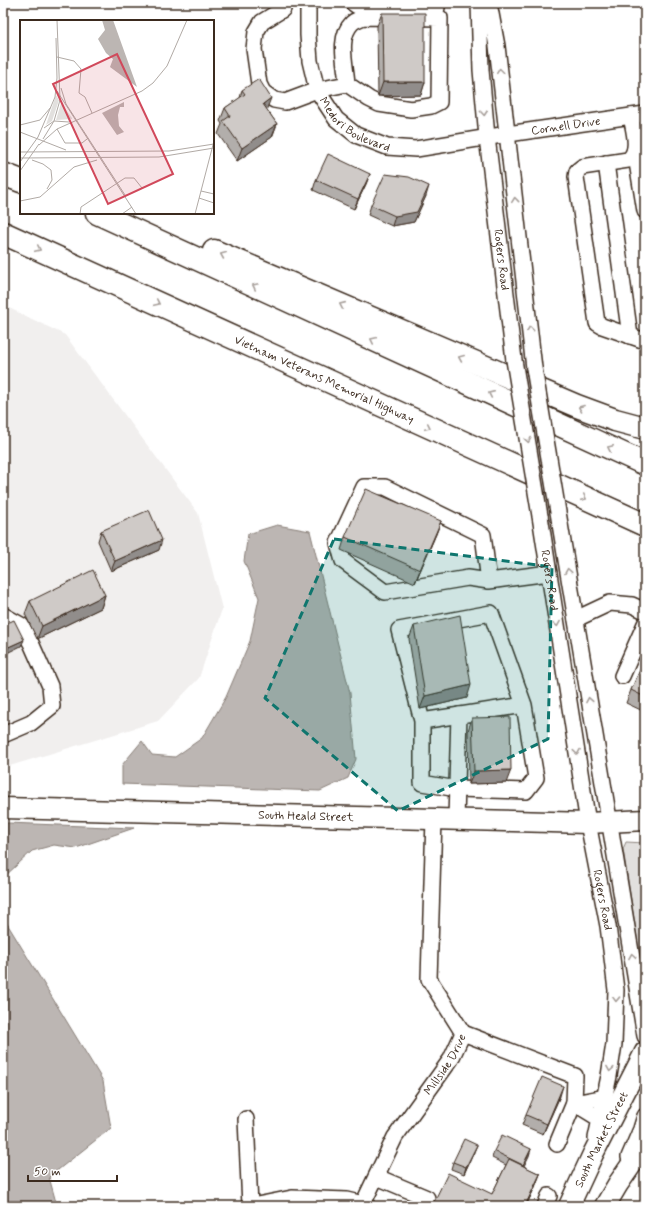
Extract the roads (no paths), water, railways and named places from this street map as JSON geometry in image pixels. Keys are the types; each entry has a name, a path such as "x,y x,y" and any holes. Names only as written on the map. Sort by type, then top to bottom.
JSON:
{"highway":[{"path":"3,174 20,181"},
{"path":"99,214 645,464"},
{"path":"128,214 565,402 597,414 645,428"},
{"name":"Vietnam Veterans Memorial Highway","path":"3,233 645,525"},
{"path":"621,515 645,528"}],"main road":[{"name":"South Heald Street","path":"3,808 588,823 645,820"},
{"name":"South Heald Street","path":"610,821 645,829"},
{"name":"South Market Street","path":"569,1206 593,1154 645,1052"},
{"path":"605,1206 645,1145"}],"street":[{"name":"Medori Boulevard","path":"308,3 310,61 317,90 336,119 356,135 387,147 416,149 487,137"},
{"name":"Rogers Road","path":"479,3 480,70 514,360 588,823 608,926 616,990 614,1044 593,1154"},
{"name":"Rogers Road","path":"489,3 497,46 508,134 534,368 645,1036"},
{"path":"283,9 262,22 256,32 254,49 259,84 263,92 274,100 285,102 317,90 347,84 379,104 411,109 431,106 439,102 437,8 358,9 353,22 346,32 343,49 347,84"},
{"path":"638,115 635,150 645,211"},
{"name":"Cornell Drive","path":"487,137 638,115"},
{"path":"635,150 631,158 628,160 582,167 577,171 576,177 597,323 645,341"},
{"path":"606,163 630,336"},
{"path":"489,582 483,535 385,487 364,487 338,543 343,561 385,592 468,578 489,582 549,574"},
{"path":"576,619 610,603 632,605 645,611"},
{"path":"491,613 524,705 536,778 526,791 457,789 422,783 422,721 399,630 491,613"},
{"path":"3,615 21,625 50,686 52,706 31,722 3,735"},
{"path":"622,676 645,624"},
{"path":"422,721 524,705"},
{"path":"456,819 459,716"},
{"name":"Millside Drive","path":"363,1205 395,1137 451,1059 463,1033 429,979 434,819"},
{"path":"463,1033 575,1076 574,1103 557,1144"},
{"path":"574,1103 605,1097"},
{"path":"574,1103 600,1119"},
{"path":"618,1184 645,1116"},
{"path":"246,1119 251,1206 292,1198 347,1200 363,1205"},
{"path":"377,1177 427,1198"}]}
